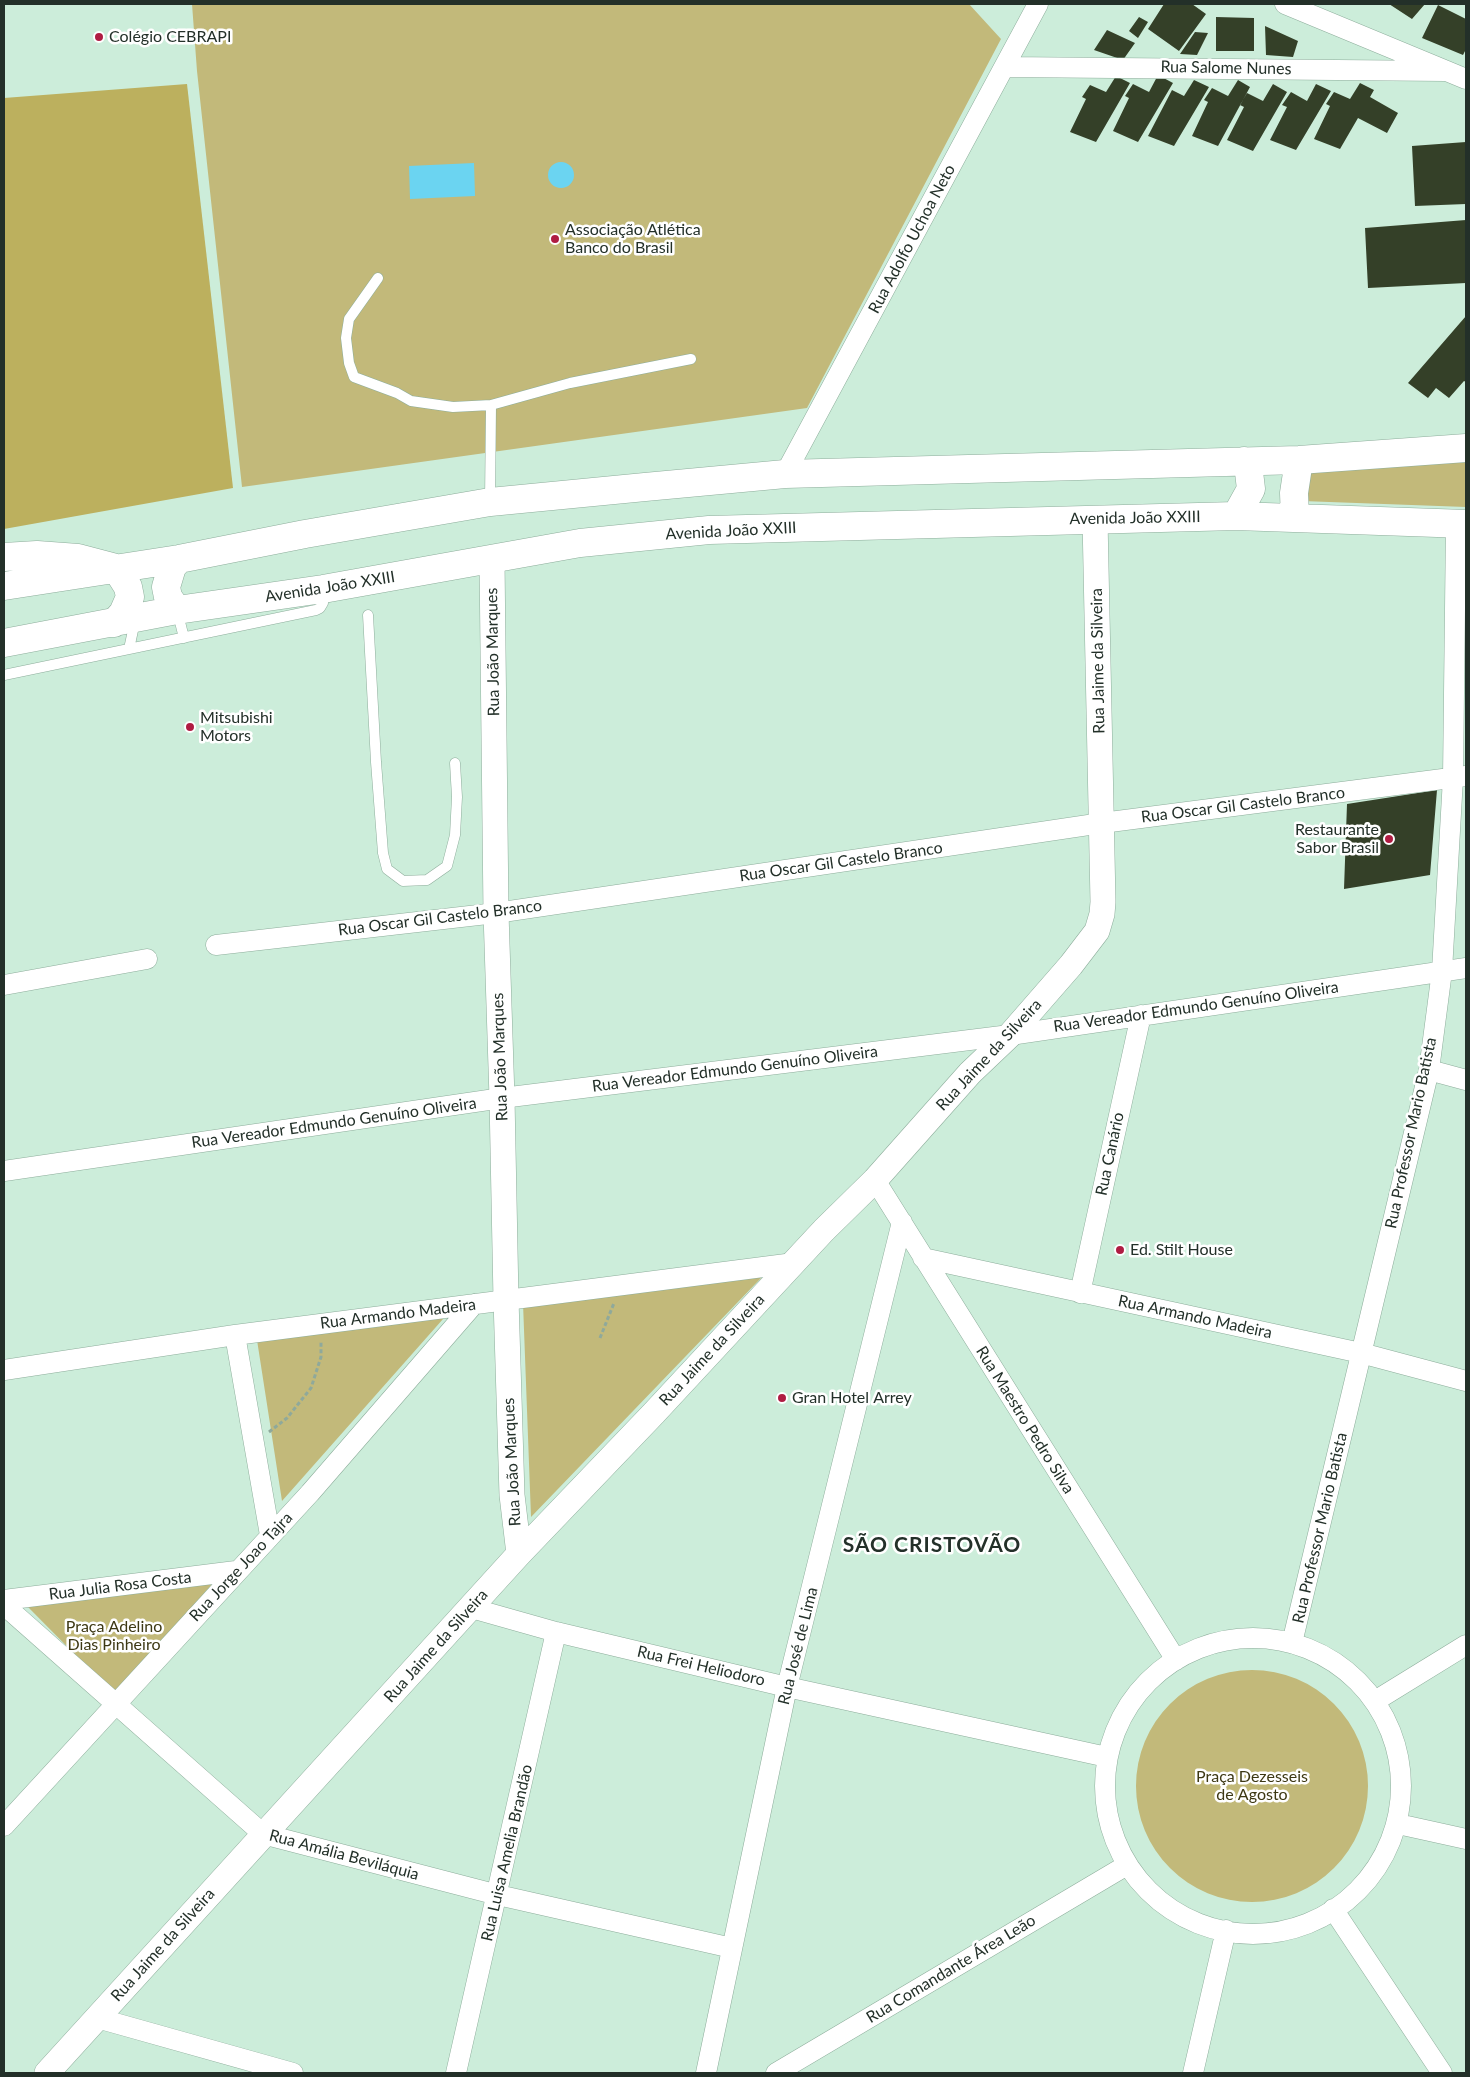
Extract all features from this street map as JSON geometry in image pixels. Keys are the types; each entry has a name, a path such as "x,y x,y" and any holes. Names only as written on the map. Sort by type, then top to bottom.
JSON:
{"main road":[{"path":"4,586 178,559 305,534 490,502 785,474 1299,460 1466,448"},
{"path":"1295,518 1294,493 1299,460"},
{"path":"1236,516 1251,489 1244,461"},
{"name":"Avenida João XXIII","path":"4,643 177,610 323,589 580,543 709,530 1236,516 1461,524"},
{"path":"4,557 37,555 78,558 116,568 128,587 130,597 123,613 124,621"},
{"path":"177,610 168,597 166,587 172,567 178,559"}],"street":[{"name":"Rua Adolfo Uchoa Neto","path":"785,474 1038,4"},
{"path":"1285,4 1466,79"},
{"name":"Rua Salome Nunes","path":"1005,68 1446,71"},
{"name":"Rua Jaime da Silveira","path":"48,2073 519,1554 875,1180 970,1073 1010,1035 1071,965 1097,931 1101,923 1103,902 1095,519"},
{"name":"Rua Professor Mario Batista","path":"1292,1642 1428,1070 1442,972 1460,777 1461,524"},
{"name":"Rua João Marques","path":"492,560 496,913 506,1299 512,1495 519,1554"},
{"name":"Rua Oscar Gil Castelo Branco","path":"216,945 496,913 1102,823 1460,777"},
{"path":"4,985 147,959"},
{"name":"Rua Vereador Edmundo Genuíno Oliveira","path":"4,1171 502,1098 1010,1035 1466,968"},
{"name":"Rua Canário","path":"1080,1293 1141,1015"},
{"path":"1428,1070 1466,1080"},
{"name":"Rua Maestro Pedro Silva","path":"875,1180 1176,1660"},
{"name":"Rua José de Lima","path":"706,2073 787,1687 902,1222"},
{"name":"Rua Armando Madeira","path":"923,1258 1361,1353 1466,1381"},
{"name":"Rua Armando Madeira","path":"4,1370 235,1335 794,1263"},
{"name":"Rua Jorge Joao Tajra","path":"4,1826 377,1418 474,1304"},
{"path":"235,1335 263,1440 270,1534"},
{"name":"Rua Julia Rosa Costa","path":"4,1600 236,1571"},
{"name":"Rua Amália Beviláquia","path":"4,1605 264,1834 498,1895 732,1948"},
{"name":"Rua Frei Heliodoro","path":"471,1608 556,1632 787,1687 1107,1757"},
{"name":"Rua Luisa Amelia Brandão","path":"456,2073 498,1895 556,1632"},
{"path":"1246,1637 1292,1642 1339,1664 1375,1701 1396,1744 1402,1791 1398,1824 1376,1869 1352,1896 1322,1916 1286,1930 1248,1933 1210,1927 1177,1913 1150,1892 1127,1865 1112,1834 1104,1800 1105,1765 1115,1729 1134,1696 1160,1669 1201,1646 1246,1637"},
{"path":"1375,1701 1466,1645"},
{"path":"1398,1824 1466,1839"},
{"name":"Rua Comandante Área Leão","path":"776,2073 1127,1865"},
{"path":"1333,1909 1442,2073"},
{"path":"1194,2073 1226,1930"},
{"path":"97,2018 293,2073"}],"lane":[{"path":"378,278 349,319 346,338 349,363 354,377 397,393 411,401 453,407 491,405 570,382 691,359"},
{"path":"490,502 491,405"},
{"path":"4,675 316,610 323,603 323,589"},
{"path":"177,610 184,638"},
{"path":"368,615 383,853 387,869 403,880 427,880 447,866 455,835 457,797 455,763"},
{"path":"124,621 129,649"}],"path":[{"path":"600,1338 623,1285"},
{"path":"263,1440 287,1418 311,1388 321,1356 320,1324"},
{"path":"263,1440 271,1431"}],"green space":[{"name":"Associação Atlética Banco do Brasil","path":"192,4 969,4 1001,39 807,408 242,487 197,71"},
{"path":"1466,461 1466,507 1302,501 1305,474 1330,467"},
{"path":"762,1277 531,1517 523,1303"},
{"path":"451,1310 282,1501 257,1340"},
{"name":"Praça Adelino Dias Pinheiro","path":"213,1583 116,1696 28,1607"},
{"name":"Praça Dezesseis de Agosto","path":"1252,1670 1286,1675 1296,1679 1316,1690 1334,1704 1348,1722 1359,1742 1363,1752 1368,1786 1363,1820 1359,1830 1348,1850 1334,1868 1316,1882 1296,1893 1286,1897 1252,1902 1218,1897 1208,1893 1188,1882 1170,1868 1156,1850 1145,1830 1141,1820 1136,1786 1141,1752 1145,1742 1156,1722 1170,1704 1188,1690 1208,1679 1218,1675"}],"shaded area":[{"path":"187,84 233,488 4,529 4,98"}],"water":[{"path":"561,162 570,166 574,175 570,184 561,188 552,184 548,175 552,166"},
{"path":"474,163 475,196 410,199 409,166"}],"building":[{"path":"1164,4 1192,4 1206,14 1179,51 1148,29"},
{"path":"1389,4 1425,4 1412,19"},
{"path":"1438,5 1466,19 1466,49 1463,55 1422,38"},
{"path":"1139,17 1148,22 1138,38 1129,31"},
{"path":"1216,17 1254,18 1254,51 1216,51"},
{"path":"1265,26 1298,41 1293,57 1266,55"},
{"path":"1107,30 1135,43 1123,60 1094,50"},
{"path":"1195,32 1208,33 1197,55 1180,54"},
{"path":"1158,75 1173,83 1138,142 1113,131 1129,98 1125,96 1133,84 1149,92"},
{"path":"1116,76 1130,83 1096,142 1070,132 1086,99 1082,97 1090,85 1106,92"},
{"path":"1194,80 1209,87 1174,146 1148,136 1172,90 1184,96"},
{"path":"1238,80 1250,87 1218,146 1192,136 1208,102 1204,100 1212,88 1228,96"},
{"path":"1360,83 1374,90 1370,97 1398,113 1387,133 1358,118 1340,149 1314,139 1330,106 1326,104 1334,92 1350,99"},
{"path":"1273,84 1287,92 1253,151 1227,140 1244,107 1240,105 1247,93 1263,101"},
{"path":"1316,84 1331,91 1296,150 1270,140 1287,107 1282,105 1291,92 1307,101"},
{"path":"1466,142 1466,204 1415,206 1412,146"},
{"path":"1466,220 1466,283 1368,288 1365,228"},
{"path":"1466,316 1466,382 1464,381 1449,398 1436,388 1428,398 1408,383"},
{"name":"Restaurante Sabor Brasil","path":"1437,790 1430,875 1344,889 1347,804"}],"place":[{"name":"Colégio CEBRAPI","path":"99,37"},
{"name":"Associação Atlética Banco do Brasil","path":"555,239"},
{"name":"Mitsubishi Motors","path":"190,727"},
{"name":"Restaurante Sabor Brasil","path":"1389,839"},
{"name":"Ed. Stilt House","path":"1120,1250"},
{"name":"Gran Hotel Arrey","path":"782,1398"}],"district":[{"name":"SÃO CRISTOVÃO","path":"932,1545"}]}
